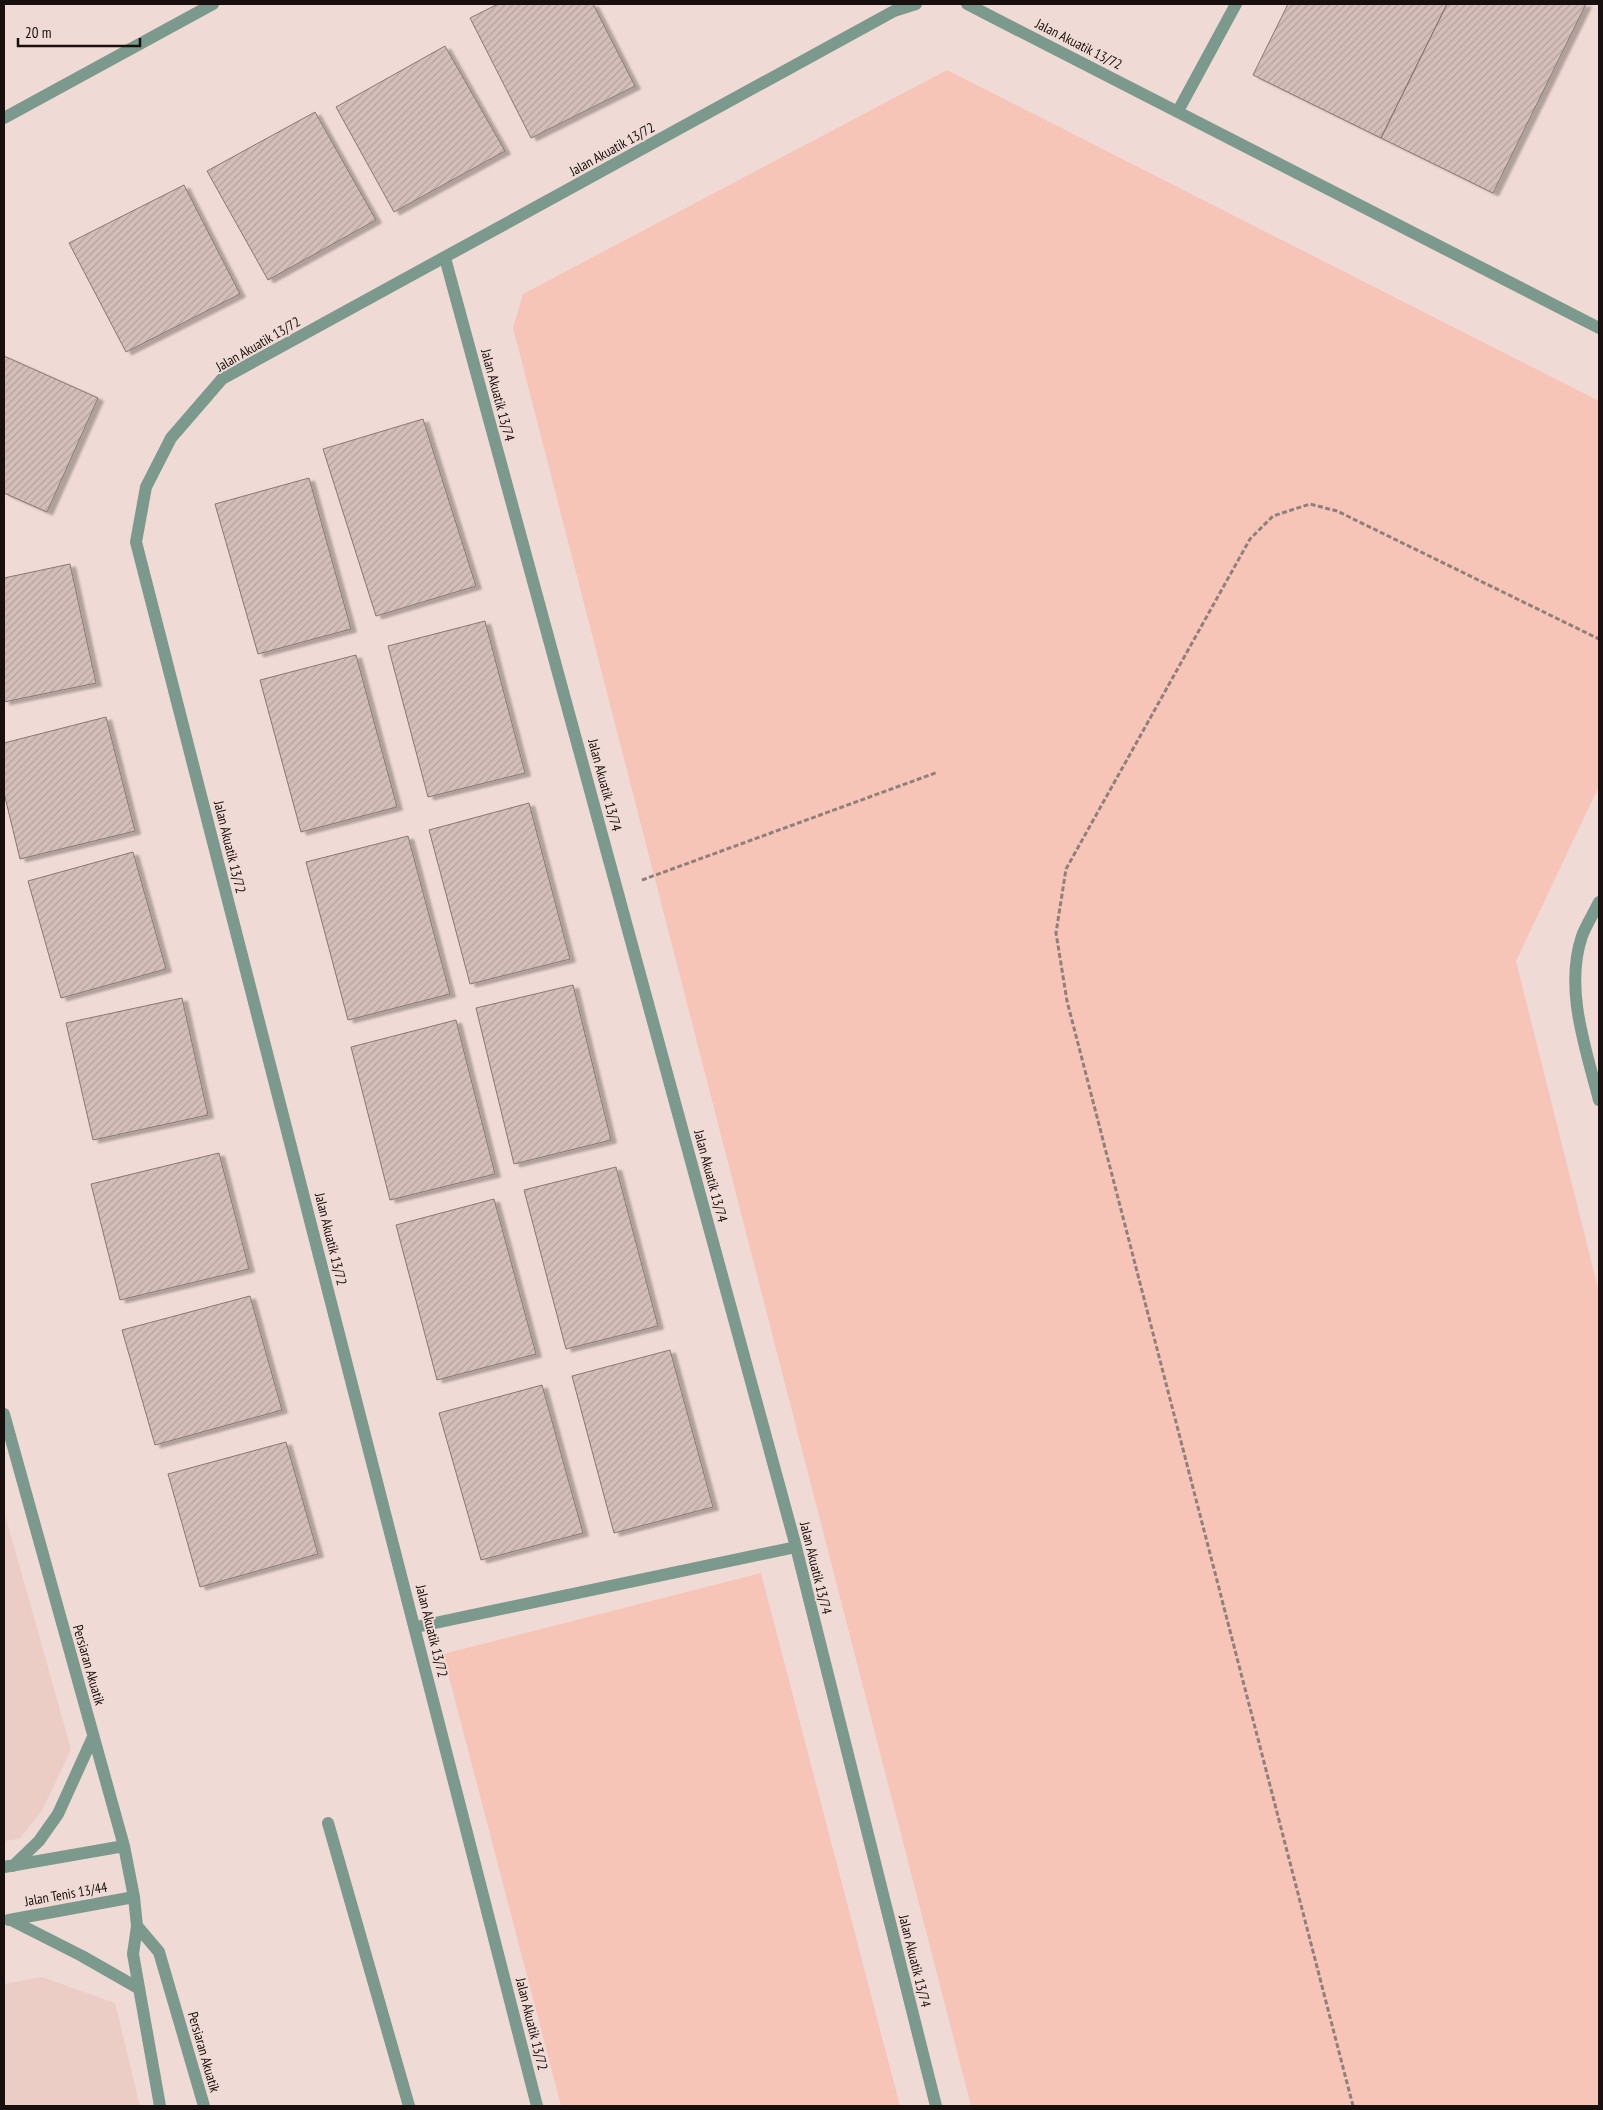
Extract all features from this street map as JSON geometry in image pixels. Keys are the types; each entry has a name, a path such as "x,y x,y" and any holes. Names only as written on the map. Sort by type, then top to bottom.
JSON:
{"street":[{"path":"4,118 213,4"},
{"name":"Jalan Akuatik 13/72","path":"538,2106 136,542 146,487 171,438 222,380 894,11 916,4"},
{"name":"Jalan Akuatik 13/72","path":"967,4 1599,328"},
{"path":"1178,112 1236,4"},
{"name":"Jalan Akuatik 13/74","path":"445,258 796,1547 936,2106"},
{"path":"1599,902 1582,937 1575,975 1577,1014 1599,1100"},
{"name":"Persiaran Akuatik","path":"4,1414 124,1846 134,1897 137,1926 132,1954 160,2106"},
{"path":"416,1627 796,1547"},
{"path":"8,1867 39,1841 58,1814 93,1737"},
{"path":"328,1824 408,2106"},
{"path":"8,1867 124,1846"},
{"name":"Jalan Tenis 13/44","path":"7,1920 134,1897"},
{"path":"7,1920 82,1956 138,1988"},
{"name":"Persiaran Akuatik","path":"137,1926 159,1952 204,2106"}],"path":[{"path":"1353,2106 1067,1001 1056,933 1066,869 1250,539 1273,516 1310,504 1337,511 1599,639"},
{"path":"618,888 938,772"}],"shaded area":[{"path":"947,70 1599,401 1599,786 1516,961 1599,1292 1599,2106 971,2106 513,328 523,294"},
{"path":"4,1511 71,1749 42,1811 19,1839 4,1841"},
{"path":"761,1573 900,2106 561,2106 443,1654"},
{"path":"42,1977 115,2003 140,2106 4,2106 4,1984"}],"building":[{"path":"498,4 593,4 635,86 531,138 470,18"},
{"path":"1288,4 1447,4 1381,138 1253,75"},
{"path":"1447,4 1586,4 1493,193 1381,138"},
{"path":"445,46 505,151 394,212 336,107"},
{"path":"315,112 376,220 268,280 207,171"},
{"path":"184,185 240,294 126,352 69,243"},
{"path":"4,356 98,398 47,512 4,493"},
{"path":"423,419 476,586 376,616 323,449"},
{"path":"309,478 351,629 258,654 215,504"},
{"path":"70,564 96,683 4,702 4,578"},
{"path":"485,621 525,773 428,797 388,646"},
{"path":"356,655 397,807 301,832 260,680"},
{"path":"106,717 135,831 20,859 4,793 4,743"},
{"path":"529,803 570,959 470,984 429,830"},
{"path":"408,836 450,994 348,1020 306,862"},
{"path":"133,852 166,969 61,998 28,881"},
{"path":"573,985 611,1140 514,1164 476,1008"},
{"path":"182,998 208,1115 93,1140 66,1023"},
{"path":"456,1020 495,1174 390,1200 351,1047"},
{"path":"219,1153 249,1269 120,1300 91,1184"},
{"path":"616,1167 658,1326 566,1349 524,1190"},
{"path":"494,1199 536,1354 437,1380 396,1225"},
{"path":"250,1296 282,1410 155,1445 122,1330"},
{"path":"670,1350 713,1507 614,1533 572,1376"},
{"path":"542,1385 583,1533 481,1560 439,1413"},
{"path":"286,1442 318,1554 200,1587 168,1474"}]}
